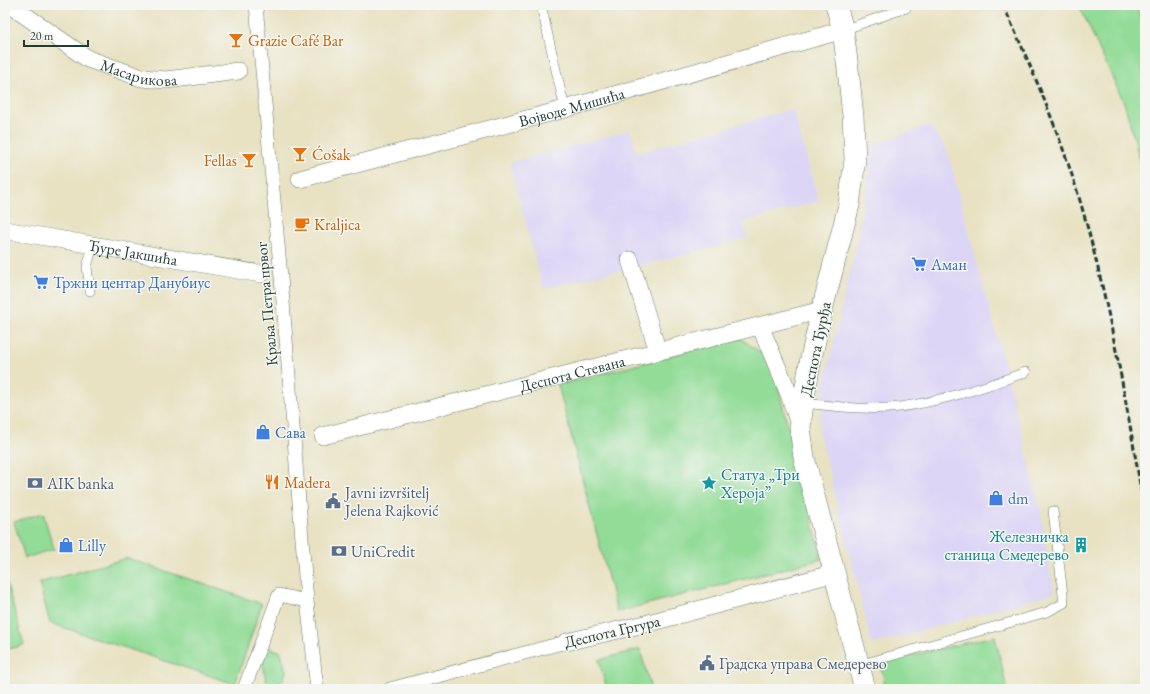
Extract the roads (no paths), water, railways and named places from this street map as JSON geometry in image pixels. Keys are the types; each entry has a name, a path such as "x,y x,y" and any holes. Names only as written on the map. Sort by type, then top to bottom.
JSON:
{"street":[{"name":"Масарикова","path":"10,5 88,59 142,78 166,80 238,71"},
{"name":"Краља Петра првог","path":"256,5 317,689"},
{"name":"Деспота Ђурђа","path":"836,5 842,30 848,69 853,116 855,160 849,205 810,363 800,427 804,458 865,689"},
{"name":"Војводе Мишића","path":"300,179 565,109 842,30"},
{"name":"Ђуре Јакшића","path":"5,230 261,274"},
{"path":"630,260 658,352"},
{"name":"Деспота Стевана","path":"323,436 822,310"},
{"path":"760,326 789,394 800,427"},
{"name":"Деспота Гргура","path":"390,689 566,642 645,624 834,574"},
{"path":"244,689 279,595 308,601"}],"lane":[{"path":"541,5 565,109"},
{"path":"842,30 906,8"},
{"path":"90,291 87,267 93,245"},
{"path":"803,403 845,407 900,407 944,399 1026,372"},
{"path":"859,665 1047,612 1064,603 1053,511"}],"railway":[{"path":"1003,5 1034,74 1053,122 1078,194 1089,233 1116,352 1145,514"}],"place":[{"name":"Grazie Café Bar","path":"236,40"},
{"name":"Ćošak","path":"300,154"},
{"name":"Fellas","path":"249,160"},
{"name":"Kraljica","path":"302,224"},
{"name":"Аман","path":"919,264"},
{"name":"Тржни центар Данубиус","path":"41,282"},
{"name":"Сава","path":"263,432"},
{"name":"Madera","path":"272,482"},
{"name":"AIK banka","path":"35,483"},
{"name":"Статуа „Три Хероја”","path":"709,483"},
{"name":"dm","path":"996,498"},
{"name":"Javni izvršitelj Jelena Rajković","path":"333,501"},
{"name":"Lilly","path":"66,545"},
{"name":"Железничка станица Смедерево","path":"1081,545"},
{"name":"UniCredit","path":"339,551"},
{"name":"Градска управа Смедерево","path":"707,663"}]}
